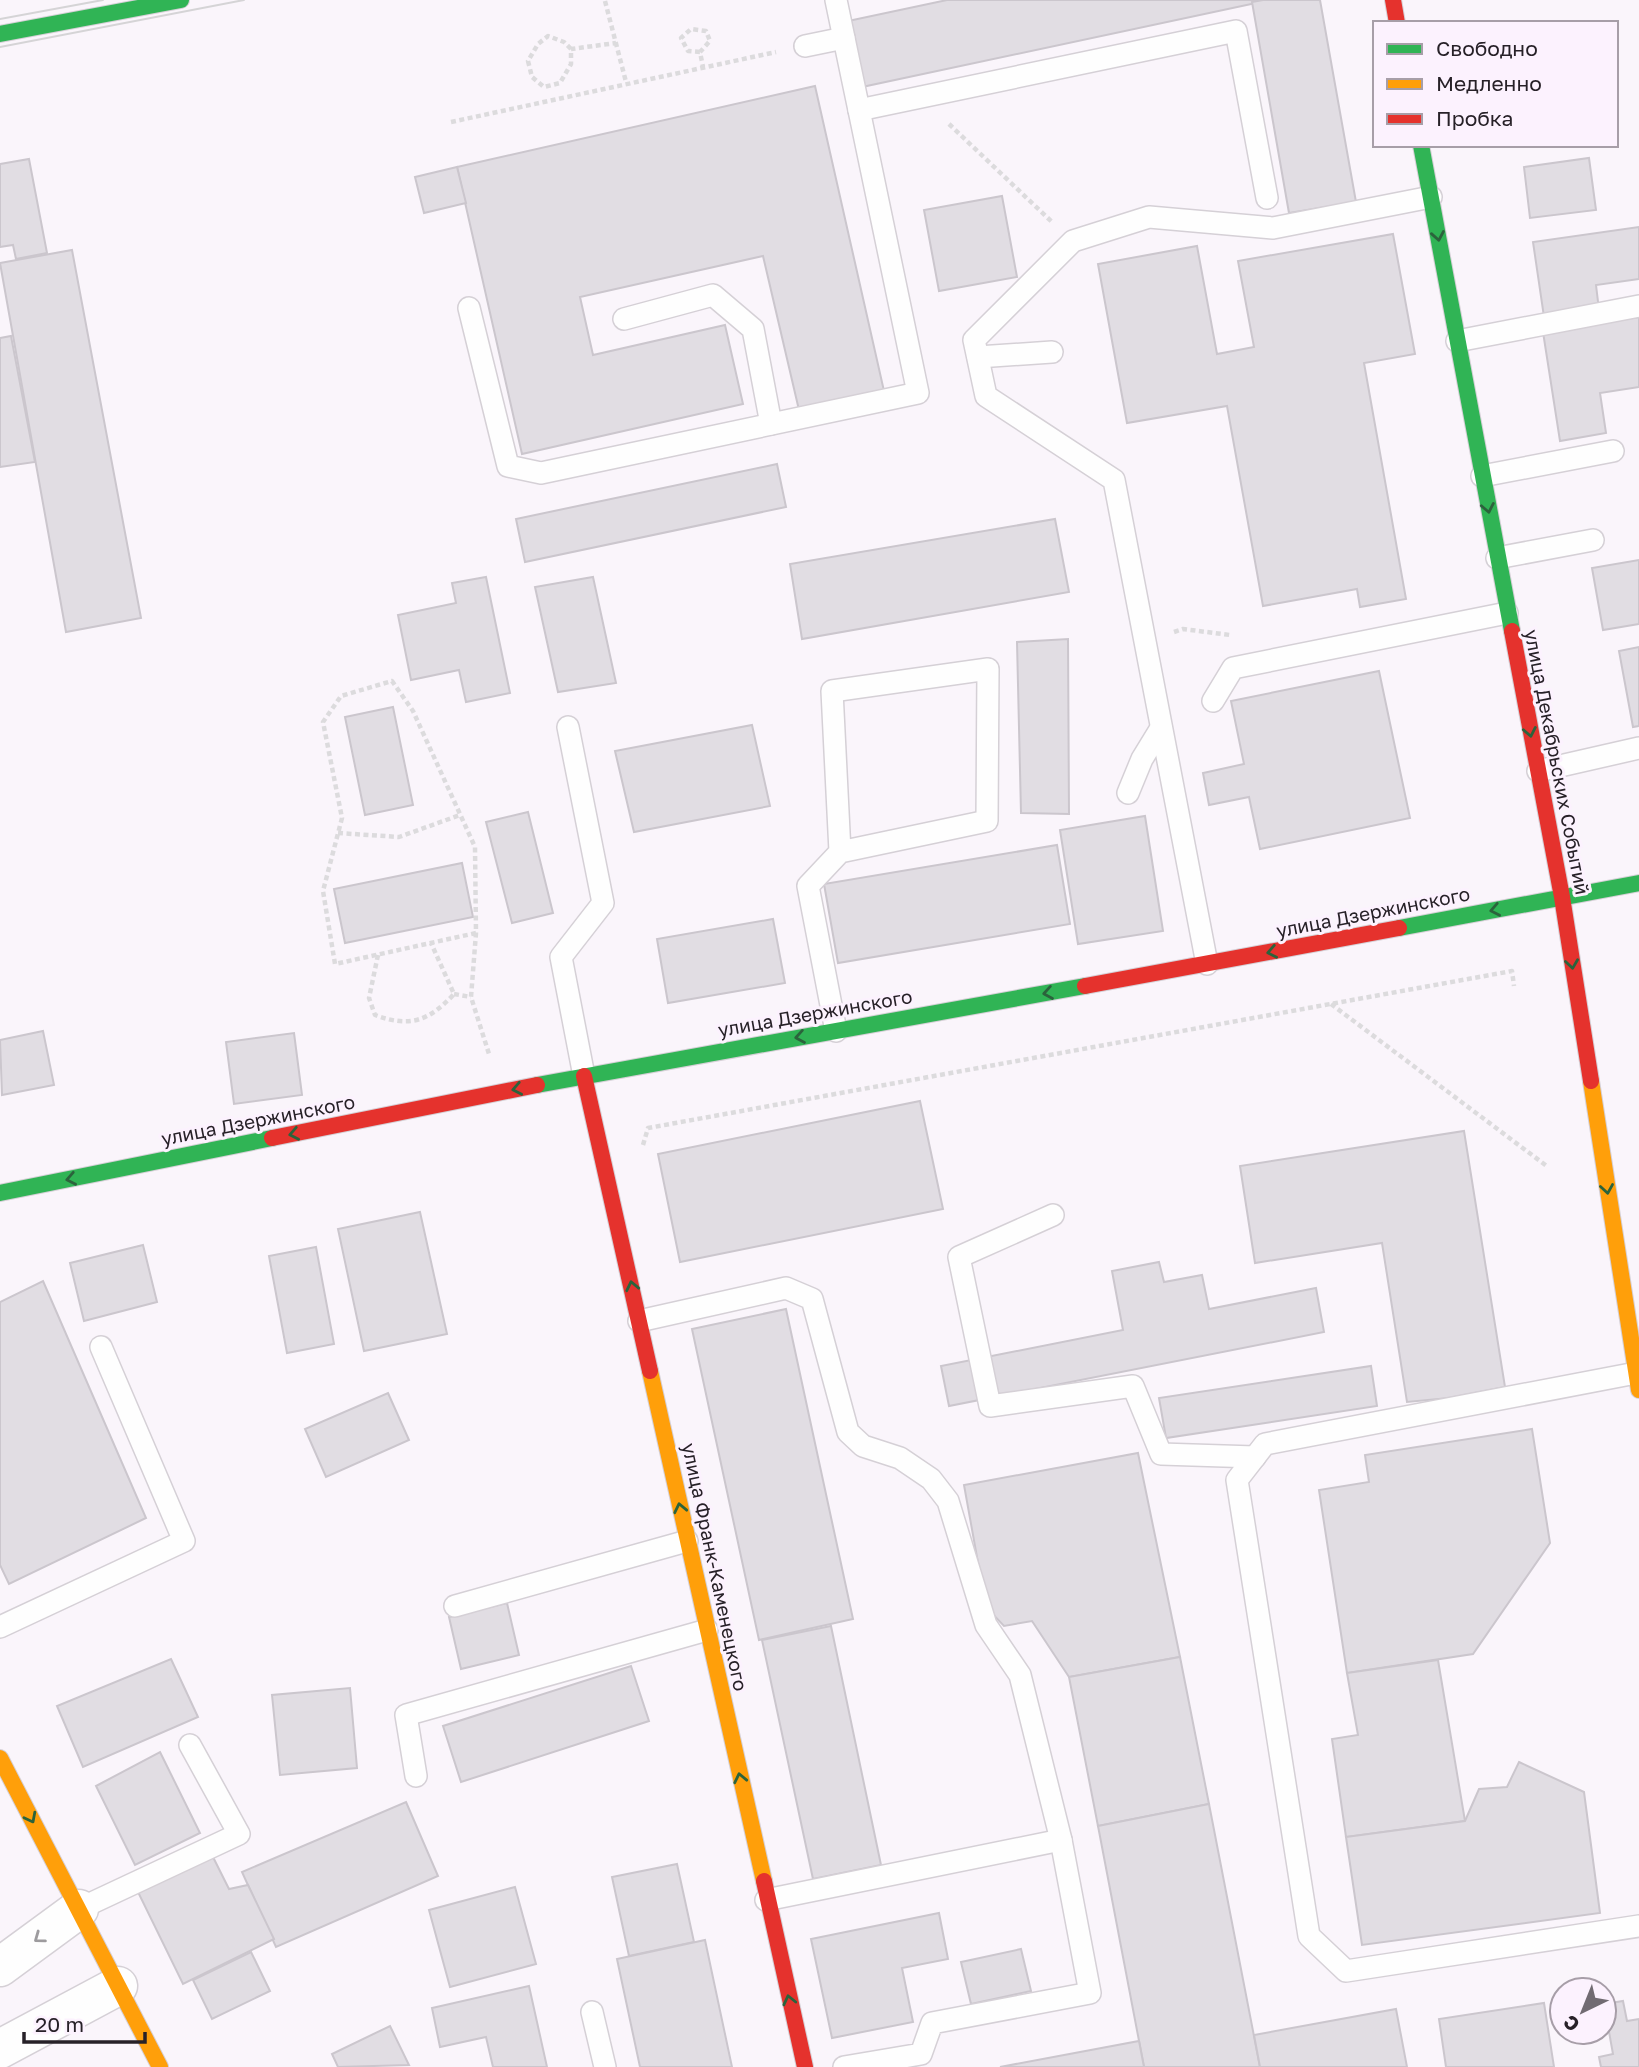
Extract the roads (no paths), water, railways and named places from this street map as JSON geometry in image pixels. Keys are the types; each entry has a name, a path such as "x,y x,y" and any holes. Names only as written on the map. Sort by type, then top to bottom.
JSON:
{"main road":[{"path":"0,34 181,0"},
{"path":"1392,0 1397,21"},
{"name":"улица Декабрьских Событий","path":"1420,147 1562,897 1638,1381"},
{"name":"улица Дзержинского","path":"0,1193 584,1076 1639,883"},
{"name":"улица Франк-Каменецкого","path":"584,1076 804,2067"},
{"path":"0,1758 160,2067"}],"street":[{"path":"0,1967 79,1909"},
{"path":"0,2049 118,1986"}],"lane":[{"path":"469,308 508,466 541,473 918,393 836,0"},
{"path":"859,110 1236,31 1267,198"},
{"path":"805,46 844,37"},
{"path":"1207,964 1114,480 986,396 974,340 1073,241 1149,217 1273,228 1431,197"},
{"path":"624,319 713,295 753,329 771,424"},
{"path":"1457,341 1639,306"},
{"path":"978,357 1052,352"},
{"path":"1482,477 1613,451"},
{"path":"1497,558 1593,540"},
{"path":"1213,701 1233,668 1507,613"},
{"path":"836,1031 808,887 839,852 987,821 988,669 832,691 839,852"},
{"path":"568,727 603,903 561,957 584,1076"},
{"path":"1128,793 1142,759 1161,729"},
{"path":"1538,771 1639,748"},
{"path":"1053,1215 959,1257 990,1406 1133,1386 1161,1454 1255,1457"},
{"path":"639,1321 786,1287 812,1299 848,1432 863,1446 900,1458 930,1479 948,1502 986,1625 1020,1675 1060,1840 1090,1993 932,2023 922,2060 844,2067"},
{"path":"0,1627 184,1541 101,1347"},
{"path":"1638,1381 1265,1444 1237,1480 1309,1936 1346,1970 1639,1926"},
{"path":"455,1606 687,1541"},
{"path":"416,1776 405,1715 707,1630"},
{"path":"79,1909 239,1834 190,1745"},
{"path":"766,1900 1060,1840"},
{"path":"592,2012 605,2067"}],"tram line":[{"path":"0,19 103,0"},
{"path":"0,47 244,0"}]}
